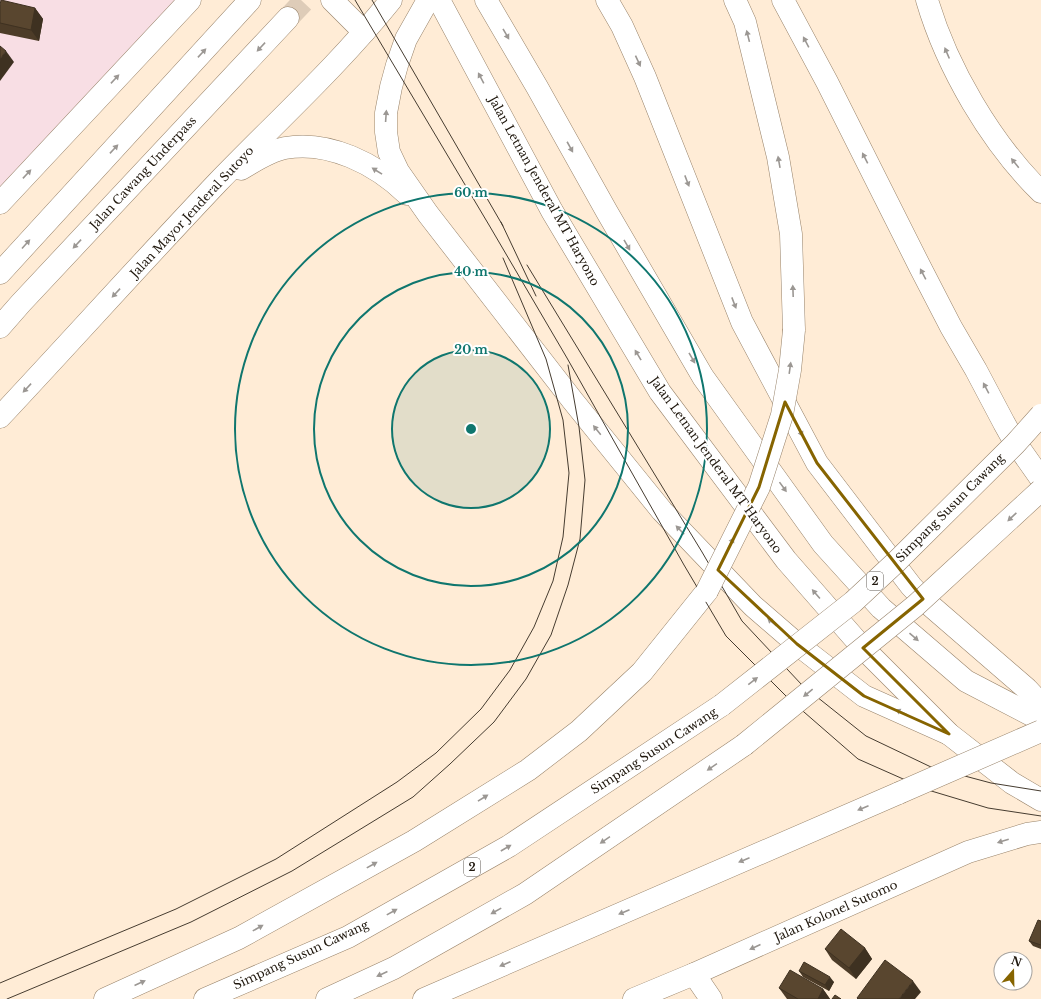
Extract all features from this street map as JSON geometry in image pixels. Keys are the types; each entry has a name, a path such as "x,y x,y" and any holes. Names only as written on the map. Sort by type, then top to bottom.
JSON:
{"main road":[{"path":"0,203 190,0"},
{"path":"0,273 250,0"},
{"path":"332,0 364,32"},
{"path":"428,0 406,39 391,87 386,113 386,132 389,152 398,171 428,214 573,401 662,511 753,606 797,644 864,696 949,734"},
{"name":"Jalan Letnan Jenderal MT Haryono","path":"439,0 552,211 660,392 786,560 862,647 949,734 1012,783 1041,800"},
{"path":"486,0 703,377 824,544 881,608 966,681 1041,720"},
{"path":"604,0 622,26"},
{"path":"607,0 622,26 651,91 742,322 817,463 902,575 924,600 1027,689 1041,704"},
{"path":"105,999 239,938 414,841 528,770 579,731 642,672 707,590 759,487 782,415 790,370 794,330 792,234 778,157 745,22 735,0"},
{"path":"783,0 827,82 951,327 1007,428 1041,479"},
{"path":"926,0 953,68 980,115 1014,162 1041,192"},
{"name":"Jalan Mayor Jenderal Sutoyo","path":"0,417 218,182 364,32 388,3"},
{"name":"Jalan Cawang Underpass","path":"0,327 288,18"},
{"path":"218,182 272,152 284,148 301,146 317,148 336,152 359,160 400,187 428,214"},
{"name":"Simpang Susun Cawang","path":"205,999 348,937 509,846 722,705 853,602 1015,444 1041,415"},
{"path":"327,999 394,968 526,894 744,745 915,606 1041,490"},
{"path":"424,999 1041,731"},
{"name":"Jalan Kolonel Sutomo","path":"634,999 694,974 968,852 1027,834 1041,832"},
{"path":"694,974 712,999"}],"highlighted area":[{"path":"785,402 817,463 923,599 863,648 949,734 864,696 797,644 718,570 759,487"}],"shaded area":[{"path":"0,0 190,0 0,203"}],"building":[{"path":"1,0 35,8 31,30 0,23"},
{"path":"0,46 6,51 0,59"},
{"path":"1038,920 1041,921 1041,945 1029,941"},
{"path":"841,929 865,948 849,968 825,949"},
{"path":"885,960 913,981 899,999 858,999 857,998"},
{"path":"804,962 830,977 825,985 799,971"},
{"path":"790,970 823,989 818,999 798,999 779,988"},
{"path":"835,995 841,999 832,999"}],"tunnel":[{"path":"288,18 305,0"}],"tram line":[{"path":"355,0 567,358 684,565 726,636 789,699 858,759 928,790 988,808 1041,816"},
{"path":"372,0 503,226"},
{"path":"501,222 536,296"},
{"path":"0,983 176,909 276,859 397,782 436,753 481,709 510,670 534,627 553,581 563,537 569,473 563,420 546,359 503,258"},
{"path":"527,265 702,552 742,621 802,685 866,736 931,767 991,783 1041,791"},
{"path":"7,999 191,922 292,871 413,797 494,722 526,679 551,635 568,585 580,539 585,480 579,427 568,365"}]}
